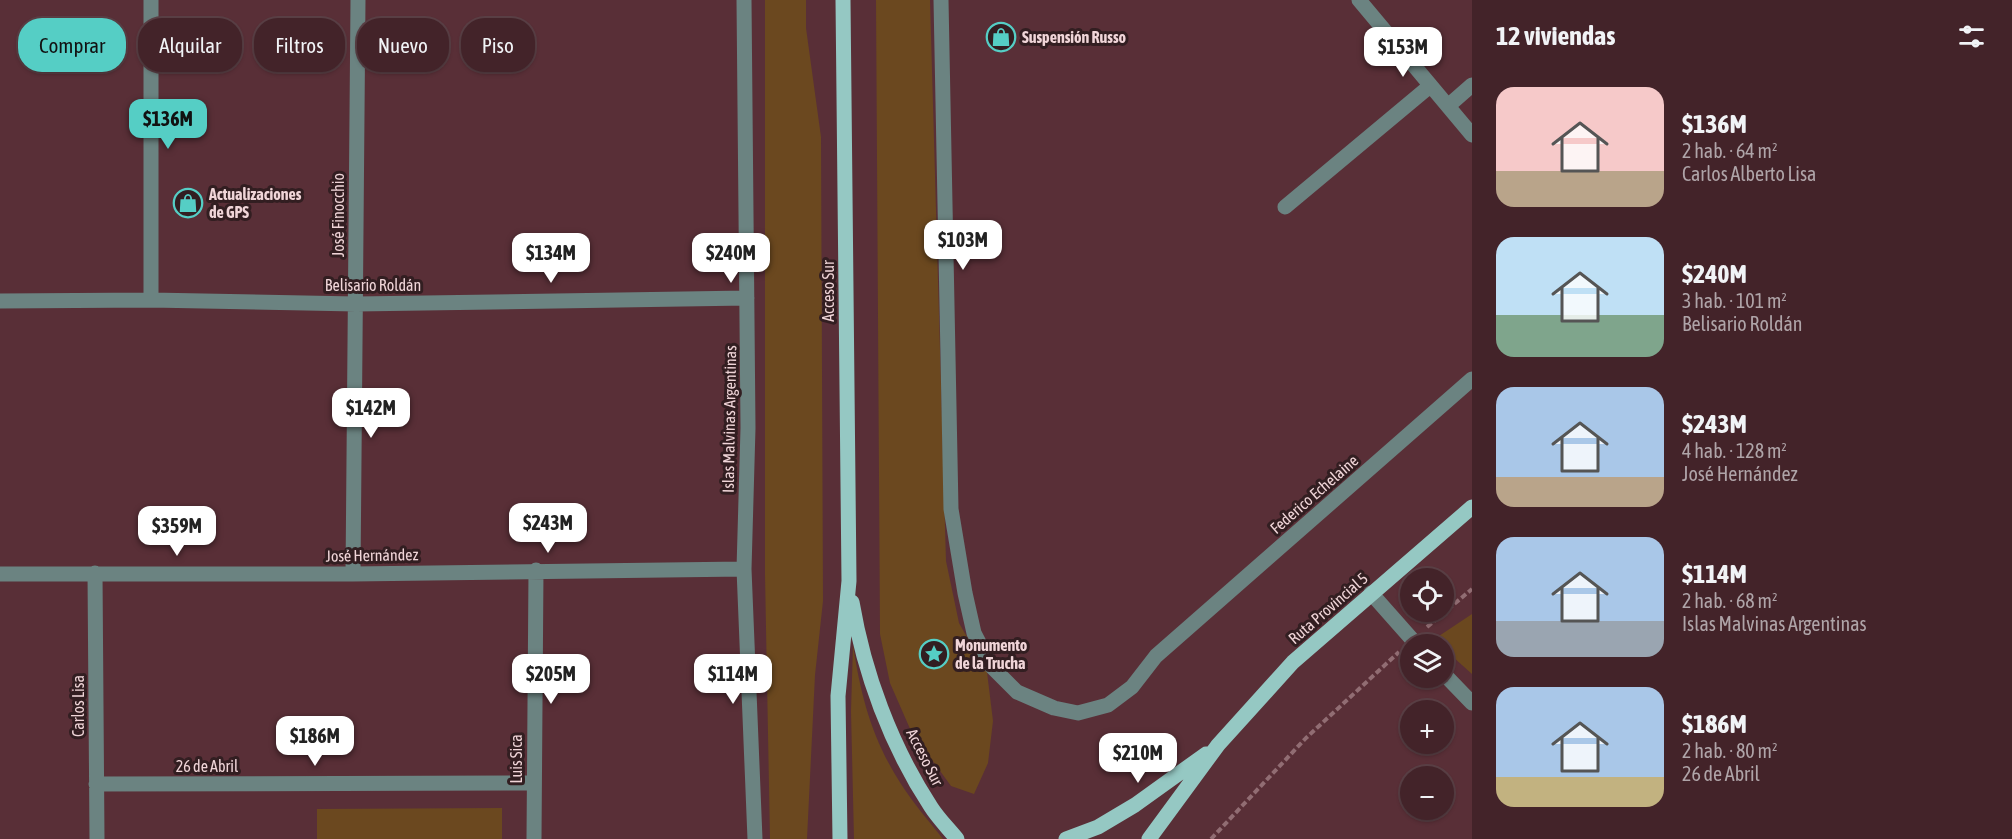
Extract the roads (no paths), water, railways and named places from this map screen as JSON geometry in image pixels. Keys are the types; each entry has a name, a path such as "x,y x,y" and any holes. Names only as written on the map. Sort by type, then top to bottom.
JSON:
{"main road":[{"name":"Acceso Sur","path":"840,839 838,696 849,581 843,0"},
{"name":"Ruta Provincial 5","path":"1149,839 1218,745 1293,662 1472,507"},
{"name":"Acceso Sur","path":"849,581 857,632 867,670 888,723 920,788 932,808 957,839"},
{"name":"Ruta Provincial 5","path":"1066,839 1098,827 1136,805 1218,745"},
{"path":"831,839 838,793"}],"street":[{"path":"151,0 151,300"},
{"name":"José Finocchio","path":"353,574 358,0"},
{"name":"Islas Malvinas Argentinas","path":"744,0 748,428 744,569 755,839"},
{"name":"Federico Echelaine","path":"941,0 951,509 974,633 991,666 1017,692 1054,708 1078,713 1108,705 1132,687 1156,656 1472,380"},
{"path":"1359,0 1472,135"},
{"path":"1448,106 1472,85"},
{"path":"1285,207 1430,86"},
{"name":"Belisario Roldán","path":"0,301 151,300 356,304 747,298"},
{"name":"José Hernández","path":"0,574 353,574 744,569"},
{"name":"Luis Sica","path":"534,839 536,570"},
{"name":"Carlos Lisa","path":"95,573 97,839"},
{"path":"1371,593 1408,634"},
{"path":"1454,684 1472,703"},
{"name":"26 de Abril","path":"96,784 534,783"}],"place":[{"name":"Suspensión Russo","path":"1001,37"},
{"name":"Actualizaciones de GPS","path":"188,203"},
{"name":"Monumento de la Trucha","path":"934,654"}]}
